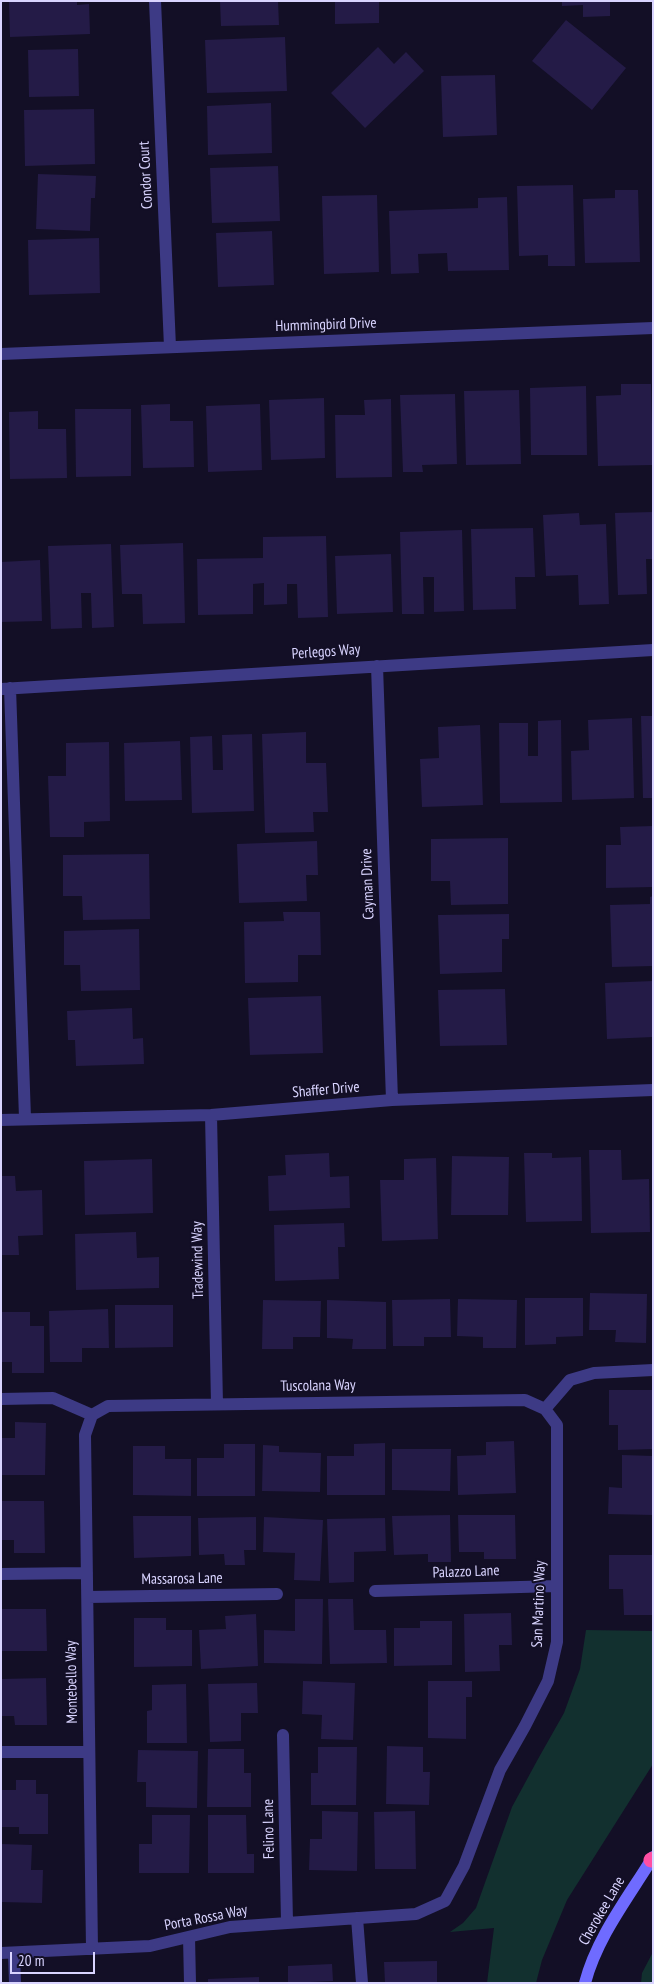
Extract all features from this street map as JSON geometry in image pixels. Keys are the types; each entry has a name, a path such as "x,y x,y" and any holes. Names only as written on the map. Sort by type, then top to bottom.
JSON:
{"main road":[{"name":"Cherokee Lane","path":"585,1983 589,1968 609,1927 652,1859"}],"street":[{"name":"Condor Court","path":"155,1 170,347"},
{"name":"Hummingbird Drive","path":"1,354 653,328"},
{"name":"Perlegos Way","path":"5,689 653,650"},
{"name":"Cayman Drive","path":"377,666 392,1100"},
{"path":"5,689 25,1118"},
{"name":"Shaffer Drive","path":"1,1120 211,1115 392,1100 653,1090"},
{"name":"Tradewind Way","path":"211,1115 217,1404"},
{"path":"545,1409 570,1380 594,1373 653,1370"},
{"path":"1,1399 53,1398 92,1415"},
{"name":"Tuscolana Way","path":"92,1415 108,1406 217,1404 525,1400 545,1409"},
{"name":"San Martino Way","path":"445,1901 464,1866 500,1770 548,1681 557,1642 557,1425 545,1409"},
{"name":"Montebello Way","path":"92,1415 85,1435 92,1949"},
{"path":"1,1574 87,1573"},
{"name":"Palazzo Lane","path":"375,1591 557,1586"},
{"name":"Massarosa Lane","path":"88,1597 276,1594"},
{"name":"Felino Lane","path":"283,1735 287,1922"},
{"path":"1,1752 89,1752"},
{"name":"Porta Rossa Way","path":"8,1953 150,1946 230,1927 416,1914 445,1901"},
{"path":"356,1918 362,1983"},
{"path":"189,1937 190,1983"},
{"path":"8,1953 16,1983"}],"green space":[{"path":"586,1630 653,1631 653,1764 567,1900 542,1960 536,1983 487,1983 494,1928 450,1932 463,1923 476,1908 512,1807 564,1713 580,1669"},
{"path":"653,1952 653,1983 641,1983 642,1973"}],"building":[{"path":"9,1 77,1 77,5 89,4 90,34 10,37"},
{"path":"220,1 278,1 279,25 221,26"},
{"path":"335,1 379,1 379,23 335,24"},
{"path":"562,1 610,1 610,16 583,17 583,5 562,6"},
{"path":"566,20 626,68 592,110 532,61"},
{"path":"285,37 287,91 207,93 205,40"},
{"path":"378,47 394,64 406,52 424,71 365,128 331,93"},
{"path":"78,49 79,96 29,97 28,50"},
{"path":"495,75 497,135 443,137 441,76"},
{"path":"271,103 272,153 208,155 207,106"},
{"path":"94,109 95,164 25,166 24,110"},
{"path":"278,166 280,221 212,223 210,168"},
{"path":"38,174 96,176 95,198 91,198 90,231 36,229"},
{"path":"573,185 575,266 548,266 548,255 519,256 517,186"},
{"path":"615,190 638,190 640,262 585,263 583,199 615,198"},
{"path":"377,195 379,272 324,274 322,196"},
{"path":"507,197 509,270 448,271 447,253 418,254 419,273 391,274 389,211 478,208 478,198"},
{"path":"272,231 274,285 218,287 216,233"},
{"path":"99,238 100,293 29,295 28,240"},
{"path":"621,384 651,384 653,465 598,466 596,396 621,395"},
{"path":"586,386 587,455 531,455 530,388"},
{"path":"519,390 521,464 466,465 464,391"},
{"path":"455,394 457,464 422,465 423,472 403,472 400,395"},
{"path":"324,398 325,458 271,460 269,400"},
{"path":"391,399 392,477 336,478 335,415 365,415 364,400"},
{"path":"170,404 170,421 193,421 194,467 143,468 141,405"},
{"path":"260,404 262,470 208,472 206,406"},
{"path":"75,409 131,409 131,476 76,477"},
{"path":"38,411 38,429 66,429 67,478 10,479 9,412"},
{"path":"653,512 653,559 646,559 647,594 618,595 615,513"},
{"path":"579,513 580,525 606,524 609,604 579,605 578,575 546,576 543,515"},
{"path":"533,528 535,577 515,577 516,609 473,610 471,529"},
{"path":"462,530 464,611 434,612 434,577 423,577 424,614 402,614 400,532"},
{"path":"326,536 328,617 298,618 297,584 287,584 287,604 264,605 264,583 253,584 253,614 198,615 197,559 263,558 263,537"},
{"path":"183,543 185,623 143,624 142,594 122,594 120,545"},
{"path":"111,544 114,627 92,628 91,593 81,593 82,628 51,629 48,546"},
{"path":"391,554 393,612 337,614 335,556"},
{"path":"40,560 42,621 1,622 1,562"},
{"path":"641,716 653,716 653,798 643,798"},
{"path":"632,718 634,798 572,800 571,751 589,750 588,720"},
{"path":"561,720 562,802 500,803 499,723 528,723 528,756 538,756 538,721"},
{"path":"480,725 483,805 422,807 420,759 439,758 438,727"},
{"path":"306,732 306,763 326,763 328,812 313,812 314,832 265,833 262,734"},
{"path":"252,734 254,811 192,813 190,737 212,736 213,770 223,770 222,735"},
{"path":"180,741 182,800 125,801 124,743"},
{"path":"109,742 110,821 84,822 84,837 50,837 48,776 66,776 66,743"},
{"path":"653,826 653,887 606,888 606,845 621,845 620,827"},
{"path":"508,838 508,904 451,905 450,881 431,881 431,839"},
{"path":"317,841 318,875 306,875 307,901 239,903 237,844"},
{"path":"149,854 150,919 83,920 82,896 63,896 63,855"},
{"path":"653,896 653,966 612,967 610,905 650,904 650,897"},
{"path":"283,912 320,912 321,955 298,955 298,982 245,983 244,922 284,921"},
{"path":"509,914 509,939 502,939 502,972 440,974 438,915"},
{"path":"139,929 140,990 81,991 80,965 64,965 64,931"},
{"path":"653,981 653,1037 607,1039 605,983"},
{"path":"505,989 507,1045 440,1046 438,990"},
{"path":"321,996 323,1053 250,1055 248,998"},
{"path":"132,1008 133,1039 143,1038 144,1064 76,1066 75,1040 68,1040 67,1011"},
{"path":"589,1150 621,1150 622,1180 649,1179 650,1232 591,1233"},
{"path":"329,1153 330,1177 349,1176 350,1208 269,1211 268,1176 286,1175 285,1155"},
{"path":"524,1153 552,1153 552,1158 581,1157 582,1221 526,1222"},
{"path":"452,1156 509,1157 508,1215 451,1215"},
{"path":"436,1158 438,1239 382,1241 380,1180 404,1180 404,1159"},
{"path":"152,1159 153,1213 85,1215 84,1161"},
{"path":"1,1176 15,1176 16,1191 42,1190 43,1235 18,1236 19,1255 1,1255"},
{"path":"344,1223 345,1247 338,1247 339,1279 275,1281 274,1225"},
{"path":"136,1232 137,1258 159,1257 159,1288 76,1290 75,1234"},
{"path":"590,1293 647,1294 646,1343 615,1342 616,1330 589,1330"},
{"path":"525,1298 583,1298 583,1336 556,1337 556,1344 525,1345"},
{"path":"450,1299 451,1337 424,1337 424,1346 393,1346 392,1300"},
{"path":"458,1299 517,1300 516,1348 483,1348 483,1337 457,1336"},
{"path":"263,1300 321,1301 320,1337 293,1337 293,1349 262,1349"},
{"path":"327,1300 386,1302 386,1349 352,1349 353,1339 327,1338"},
{"path":"115,1305 173,1305 173,1347 115,1348"},
{"path":"108,1309 109,1348 82,1348 82,1362 50,1362 49,1311"},
{"path":"1,1312 30,1312 30,1326 44,1326 44,1373 12,1373 12,1362 1,1362"},
{"path":"609,1390 653,1390 653,1449 618,1450 618,1425 609,1425"},
{"path":"15,1422 46,1423 45,1475 1,1475 1,1438 15,1438"},
{"path":"514,1441 516,1493 458,1495 457,1456 486,1455 486,1442"},
{"path":"385,1443 385,1495 327,1495 327,1456 354,1456 354,1444"},
{"path":"224,1444 255,1444 255,1496 197,1496 197,1458 224,1458"},
{"path":"263,1445 279,1446 279,1452 321,1453 320,1492 262,1491"},
{"path":"133,1446 165,1446 165,1459 191,1459 191,1496 133,1495"},
{"path":"392,1449 451,1449 450,1491 392,1490"},
{"path":"622,1455 653,1456 653,1515 608,1514 609,1487 622,1488"},
{"path":"1,1501 44,1501 45,1553 14,1553 14,1540 1,1540"},
{"path":"450,1515 451,1562 428,1562 428,1554 394,1555 392,1516"},
{"path":"458,1515 515,1515 516,1559 484,1559 484,1552 459,1552"},
{"path":"133,1516 191,1516 191,1556 134,1558"},
{"path":"256,1517 256,1550 244,1550 245,1565 225,1565 224,1554 199,1555 198,1518"},
{"path":"264,1517 323,1520 320,1581 294,1580 295,1553 263,1552"},
{"path":"385,1518 386,1551 354,1552 354,1582 329,1583 327,1519"},
{"path":"609,1555 653,1555 653,1615 624,1615 623,1589 609,1589"},
{"path":"295,1599 323,1599 322,1664 264,1663 264,1630 295,1631"},
{"path":"328,1599 353,1599 354,1630 386,1630 387,1663 330,1664"},
{"path":"1,1609 46,1609 47,1651 1,1651"},
{"path":"511,1613 512,1645 499,1645 500,1671 465,1672 464,1614"},
{"path":"256,1614 258,1666 201,1669 199,1630 226,1629 225,1616"},
{"path":"134,1618 166,1618 166,1630 192,1630 192,1666 134,1667"},
{"path":"420,1621 452,1621 452,1665 394,1666 394,1628 420,1628"},
{"path":"46,1678 47,1725 15,1725 14,1716 1,1716 1,1679"},
{"path":"303,1681 355,1683 353,1740 321,1739 322,1715 302,1714"},
{"path":"428,1681 472,1681 472,1697 466,1697 466,1739 428,1738"},
{"path":"257,1683 258,1713 241,1713 241,1741 210,1742 208,1684"},
{"path":"186,1684 187,1743 147,1743 147,1711 152,1710 152,1685"},
{"path":"387,1746 423,1747 423,1772 430,1772 429,1805 386,1804"},
{"path":"318,1747 357,1747 356,1805 311,1805 311,1773 318,1773"},
{"path":"208,1749 244,1749 244,1773 251,1773 251,1807 207,1807"},
{"path":"138,1750 198,1751 197,1808 146,1807 146,1782 137,1782"},
{"path":"16,1780 36,1780 36,1794 48,1794 48,1834 19,1834 19,1827 1,1827 1,1790 16,1790"},
{"path":"322,1811 358,1812 357,1871 309,1870 310,1839 322,1839"},
{"path":"415,1811 416,1869 375,1869 374,1812"},
{"path":"152,1815 190,1815 189,1873 139,1873 139,1844 152,1844"},
{"path":"208,1815 246,1815 247,1854 254,1854 254,1873 208,1873"},
{"path":"1,1844 32,1845 31,1870 43,1870 42,1903 1,1902"},
{"path":"437,1961 437,1983 385,1983 384,1962"},
{"path":"332,1964 333,1981 288,1983 288,1966"},
{"path":"259,1977 259,1983 208,1983 208,1979"}]}
